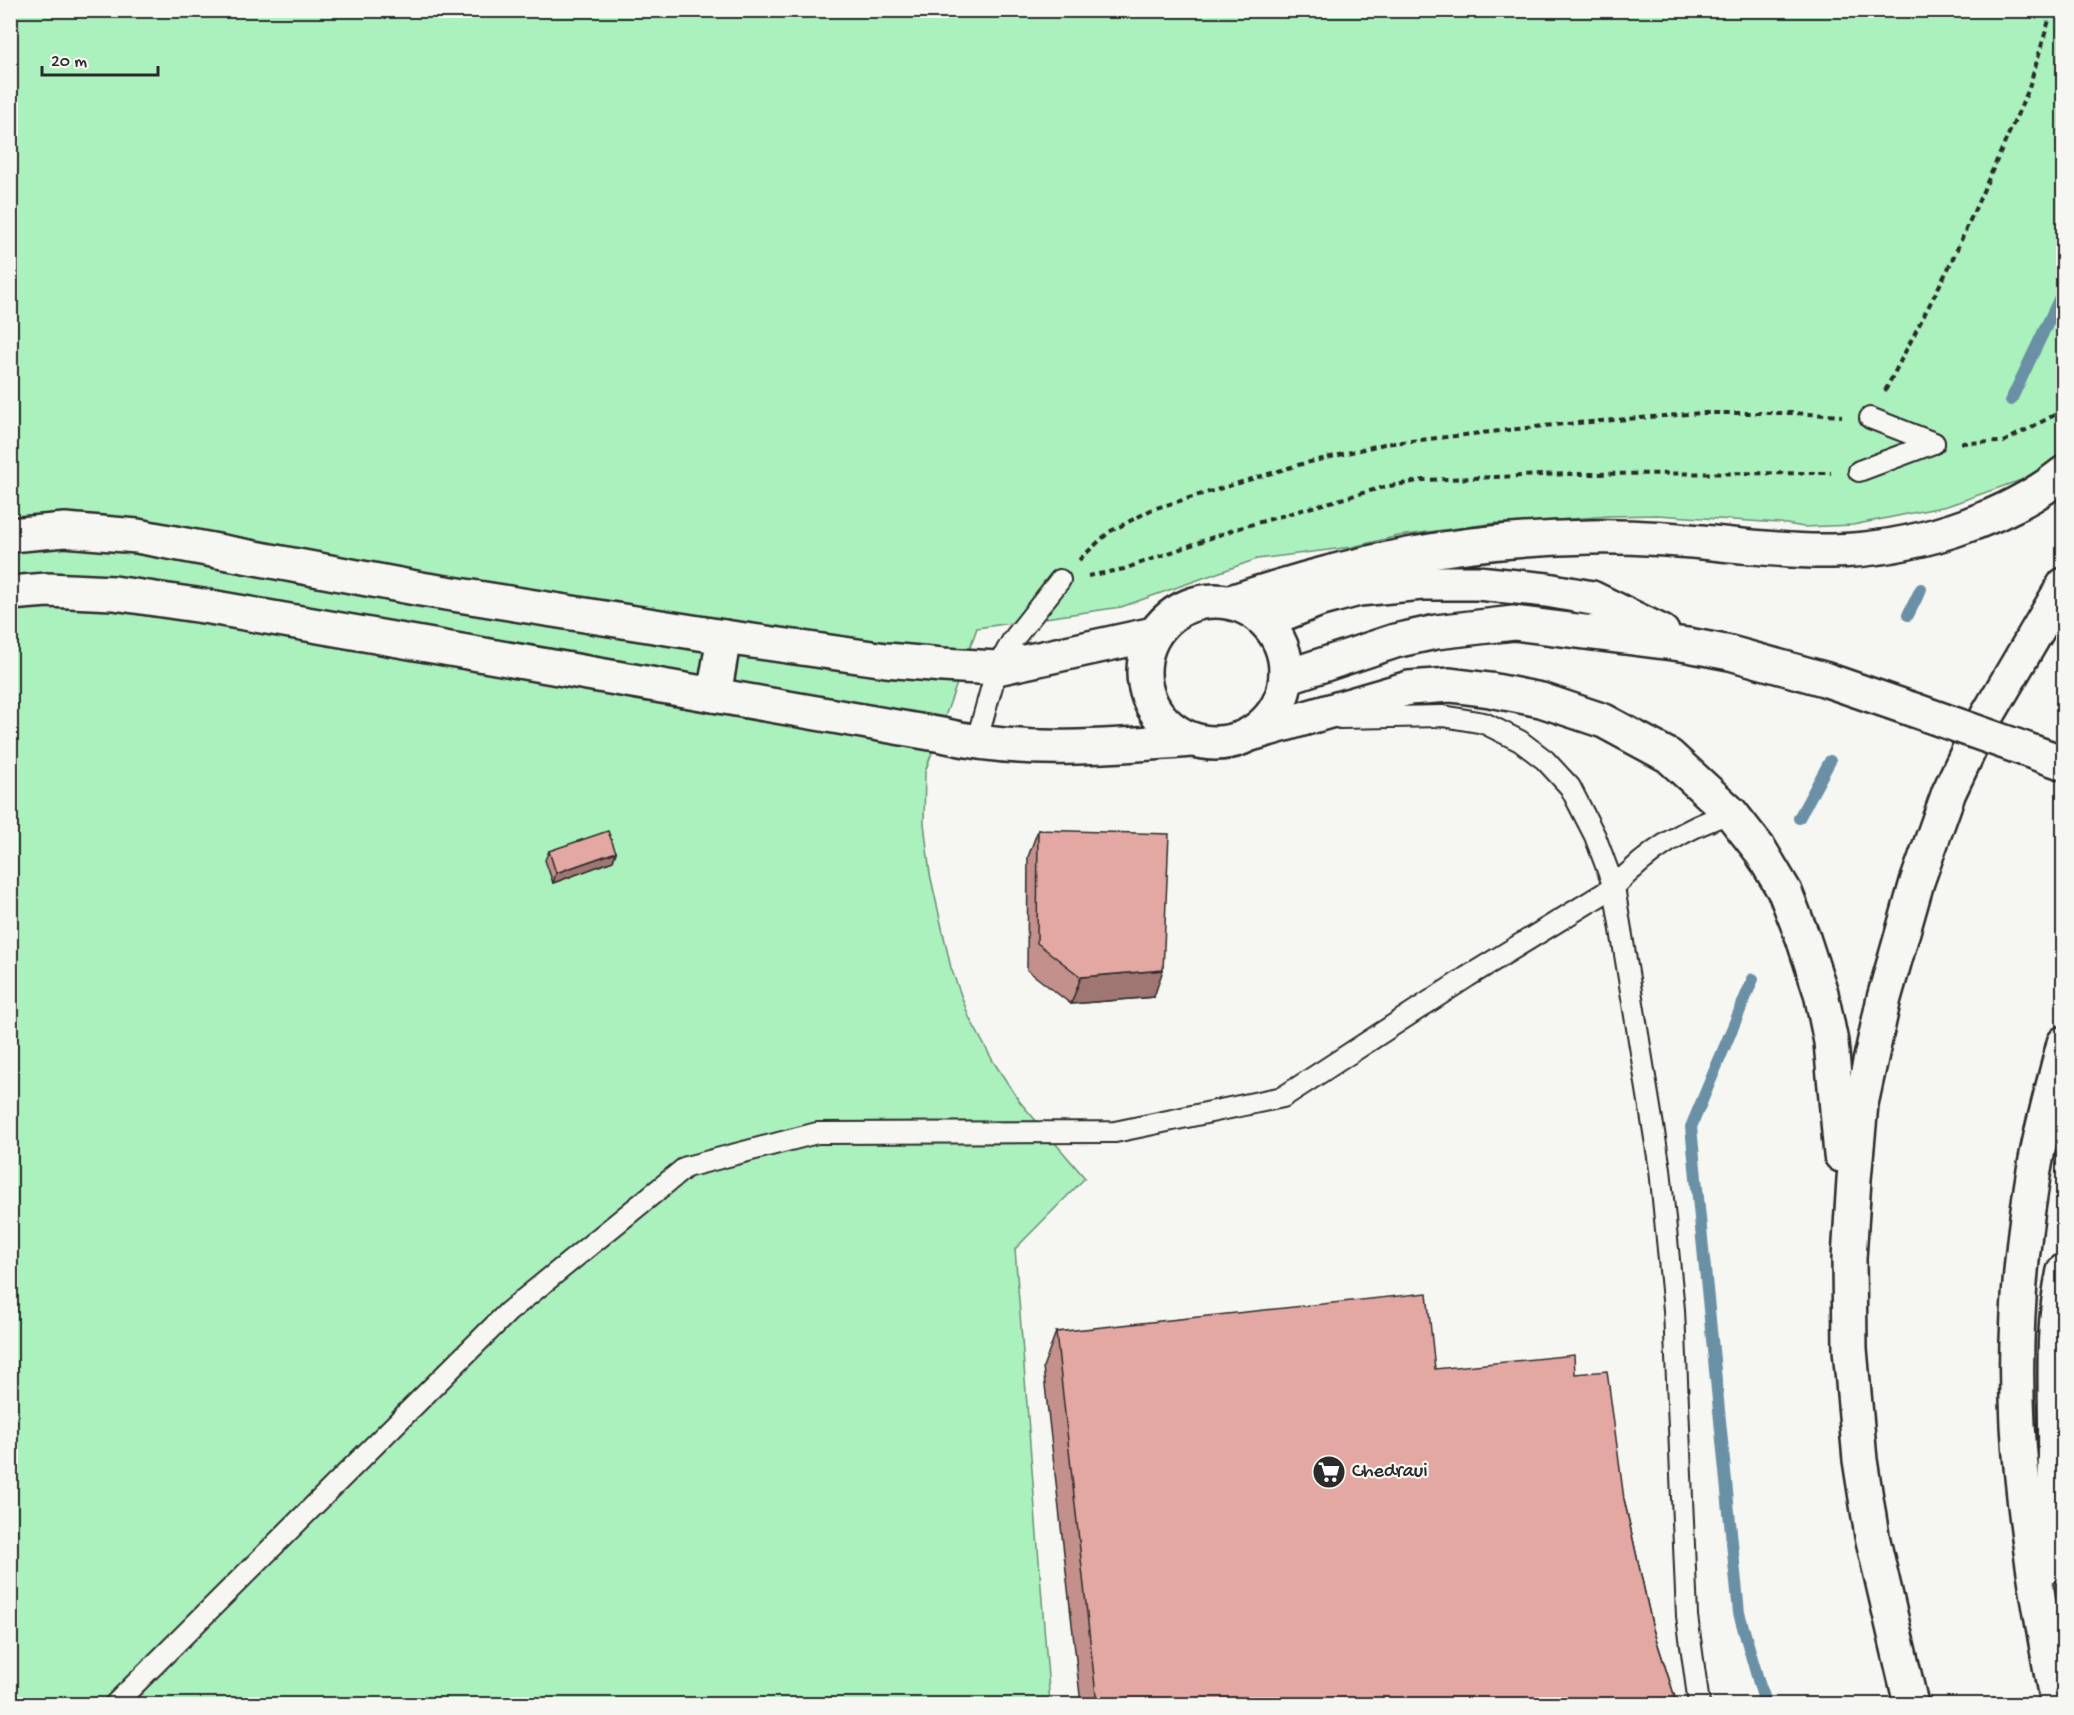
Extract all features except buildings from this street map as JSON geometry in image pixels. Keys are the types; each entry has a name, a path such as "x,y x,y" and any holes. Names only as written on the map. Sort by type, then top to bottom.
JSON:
{"main road":[{"path":"1231,602 1296,580 1395,556 1506,541 1639,537 1789,550 1832,552 1869,549 1912,541 1978,521 2033,494 2064,472"},
{"path":"10,535 65,530 138,536 421,589 886,660 997,668 1154,634"},
{"path":"1265,621 1318,600 1359,589 1422,583 1478,583 1547,590 1592,598 1688,645"},
{"path":"1849,1259 1861,1104 1884,998 1917,882 1949,792 1976,735 2064,585"},
{"path":"10,593 47,591 114,593 210,607 942,735 976,743 1070,748 1192,740 1223,743 1409,688 1450,686 1490,690 1531,698 1604,721 1669,756 1731,813 1760,850 1785,892 1821,993 1834,1064 1849,1259 1850,1349 1860,1460 1872,1536 1911,1704"},
{"path":"1192,740 1173,730 1158,715 1148,696 1144,675 1146,654 1154,634 1169,617 1189,605 1211,600 1231,602 1249,610 1265,621 1282,647 1286,677 1281,700 1269,719 1251,734"},
{"path":"1286,677 1395,641 1436,632 1514,623 1688,645 1730,653 1824,679 2064,763"},
{"path":"714,695 724,637"},
{"path":"2057,1704 2042,1624 2025,1505 2018,1424 2019,1296 2031,1189 2064,1043"},
{"path":"2042,1624 2055,1474 2056,1332 2059,1291 2064,1271"},
{"path":"1895,1639 1896,1704"}],"lane":[{"path":"1870,418 1934,443"},
{"path":"1859,471 1934,443"},
{"path":"976,743 997,668 1012,641 1060,580"},
{"path":"1301,720 1443,716 1484,723 1520,741 1545,760 1570,787 1595,836 1614,887 1660,1169 1674,1310 1688,1616 1699,1704"},
{"path":"115,1704 508,1312 686,1167 817,1133 1115,1132 1283,1098 1467,977 1614,887 1631,869 1656,849 1705,821 1731,813"}],"path":[{"path":"1060,580 1088,550 1109,532 1153,509 1298,465 1384,444 1553,424 1701,413 1792,413 1870,418 1949,267 2028,91 2052,10"},
{"path":"1934,443 2003,442 2064,410"},
{"path":"1060,580 1124,569 1247,526 1384,487 1424,480 1567,474 1818,474 1859,471"}],"green space":[{"path":"11,11 2063,11 2063,487 2035,475 1947,506 1853,525 1804,527 1780,523 1657,515 1496,523 1398,536 1352,547 1257,559 1121,607 977,628 925,772 924,823 930,874 951,968 969,1017 993,1061 1020,1102 1085,1178 1015,1249 1050,1704 11,1704"}],"waterway":[{"path":"2011,400 2064,289"},
{"path":"1908,615 1921,589"},
{"path":"1799,818 1830,761"},
{"path":"1753,979 1691,1127 1739,1613 1765,1704"}],"place":[{"name":"Chedraui","path":"1329,1472"}]}
